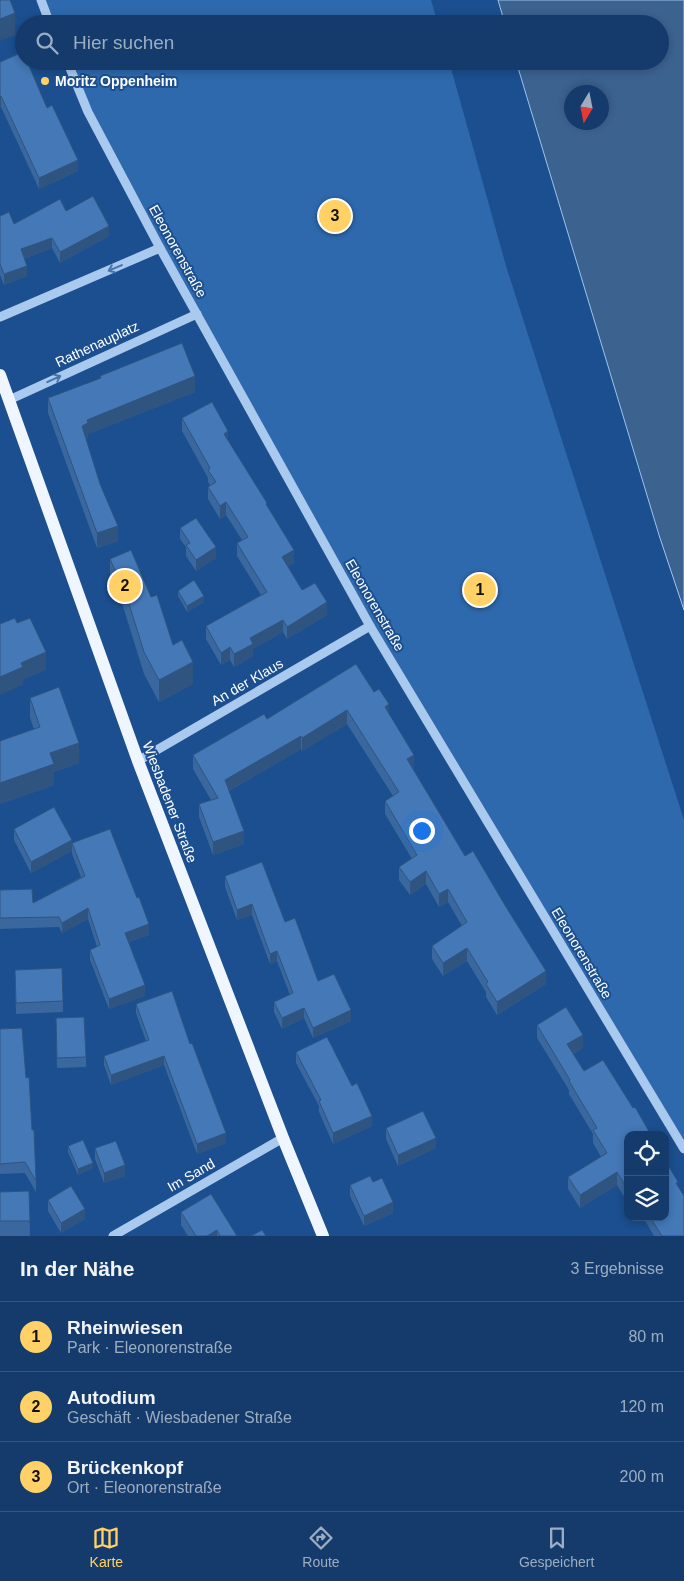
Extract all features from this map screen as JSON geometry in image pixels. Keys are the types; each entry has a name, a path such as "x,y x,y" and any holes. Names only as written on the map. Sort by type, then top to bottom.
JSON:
{"main road":[{"name":"Wiesbadener Straße","path":"0,375 138,761 283,1138 323,1236"}],"street":[{"path":"41,0 47,15"},
{"name":"Eleonorenstraße","path":"71,70 88,112 160,248 370,626 684,1149"},
{"path":"0,318 160,248"},
{"name":"Rathenauplatz","path":"9,400 197,314"},
{"name":"An der Klaus","path":"138,761 370,626"},
{"name":"Im Sand","path":"113,1236 283,1138"}],"shaded area":[{"path":"41,0 431,0 435,15 47,15"},
{"path":"498,0 684,0 684,610 659,535 519,70 669,70 669,15 502,15"},
{"path":"72,70 452,70 506,266 684,820 684,1149 370,626 178,281"}],"building":[{"path":"0,0 10,0 15,13 0,19"},
{"path":"15,55 15,70 31,70 47,108 52,105 78,160 39,178 0,96 0,62"},
{"path":"93,196 109,226 60,252 52,238 21,249 27,266 4,274 0,264 0,216 9,212 14,224 60,199 66,211"},
{"path":"182,343 195,376 87,420 88,423 82,426 100,484 118,526 97,533 48,398 101,378 100,376"},
{"path":"212,402 228,431 224,434 294,550 282,557 302,590 315,583 327,602 287,627 283,620 250,638 253,644 234,654 230,647 221,653 206,626 267,592 237,543 248,537 226,502 220,506 208,487 216,482 182,418"},
{"path":"196,518 216,547 196,560 186,545 190,543 180,528"},
{"path":"131,550 151,597 157,595 173,645 182,640 193,662 159,680 144,652 121,578 119,579 110,559"},
{"path":"194,580 204,596 187,606 178,591"},
{"path":"15,618 17,623 30,618 46,652 21,663 23,667 0,677 0,624"},
{"path":"356,664 374,692 379,689 389,704 385,707 414,755 407,759 465,856 473,851 546,971 497,1002 486,984 488,982 467,948 443,963 432,946 467,922 448,889 439,894 426,871 410,882 399,867 417,855 385,801 399,792 347,710 302,738 301,736 225,780 244,831 213,842 199,804 218,798 193,755 264,714 267,719"},
{"path":"59,687 79,743 50,753 54,764 0,783 0,741 40,727 30,698"},
{"path":"54,807 72,840 31,862 14,829"},
{"path":"110,829 149,924 125,933 145,985 109,999 90,950 100,945 88,908 62,923 59,917 0,918 0,890 32,889 33,903 85,876 72,843"},
{"path":"262,862 285,922 295,918 318,981 334,974 351,1010 313,1028 304,1008 282,1018 274,1002 293,993 277,951 270,954 252,904 237,910 225,876"},
{"path":"62,968 63,1001 16,1003 15,970"},
{"path":"172,991 190,1044 192,1043 226,1133 197,1144 164,1056 111,1075 104,1056 149,1040 136,1004"},
{"path":"566,1007 583,1035 567,1044 584,1071 603,1060 649,1131 624,1131 624,1183 617,1172 580,1195 568,1177 607,1153 593,1130 597,1128 537,1025"},
{"path":"84,1017 86,1057 57,1058 56,1018"},
{"path":"22,1028 26,1078 29,1077 32,1130 34,1130 36,1181 25,1162 0,1164 0,1029"},
{"path":"327,1037 352,1086 357,1083 372,1116 333,1133 319,1101 321,1100 296,1052"},
{"path":"423,1111 436,1138 398,1155 386,1128"},
{"path":"83,1140 93,1163 78,1169 68,1146"},
{"path":"116,1141 125,1165 104,1173 95,1148"},
{"path":"669,1167 684,1196 684,1236 662,1236 653,1221 669,1221"},
{"path":"370,1176 373,1182 382,1178 393,1202 364,1216 350,1185"},
{"path":"71,1186 85,1209 61,1223 48,1200"},
{"path":"29,1191 30,1221 0,1221 0,1192"},
{"path":"211,1194 237,1236 220,1236 217,1230 207,1236 196,1236 181,1212"},
{"path":"262,1230 266,1236 251,1236"}],"place":[{"name":"Moritz Oppenheim","path":"45,81"},
{"name":"Brückenkopf","path":"335,216"},
{"name":"Autodium","path":"125,586"},
{"name":"Rheinwiesen","path":"480,590"}]}
